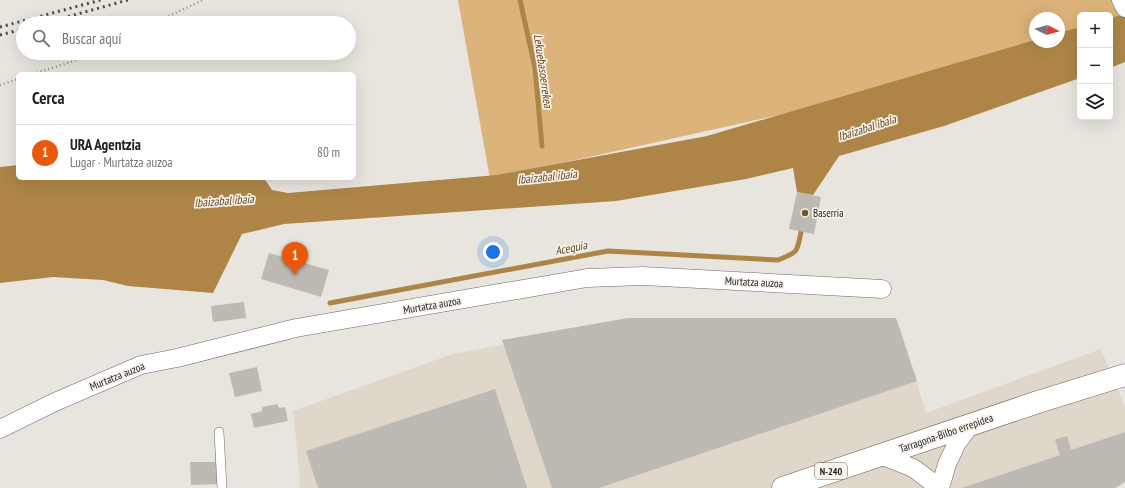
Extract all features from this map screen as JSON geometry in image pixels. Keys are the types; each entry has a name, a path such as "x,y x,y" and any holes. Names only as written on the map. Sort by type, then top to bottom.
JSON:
{"highway":[{"name":"Tarragona-Bilbo errepidea","path":"782,488 1120,375"}],"street":[{"path":"1121,0 1125,8"},
{"name":"Murtatza auzoa","path":"0,429 54,402 141,365 177,358 296,328 587,278 643,276 882,289"},
{"path":"880,455 913,468 940,488 947,464 957,443 970,425"}],"lane":[{"path":"218,432 222,488"}],"path":[{"path":"169,16 203,0"},
{"path":"39,72 77,60"},
{"path":"0,85 16,80"}],"shaded area":[{"path":"458,0 1125,0 1125,31 1113,36 1113,12 1077,12 1077,49 490,179"},
{"path":"638,320 898,321 926,413 1101,349 1125,407 1125,481 1117,488 299,488 300,479 293,411 453,354"}],"water":[{"path":"1125,14 1125,62 1113,67 1113,48 1113,17"},
{"name":"Ibaizabal ibaia","path":"1077,28 1077,79 944,126 839,156 813,195 797,192 793,168 746,179 616,201 284,224 242,234 213,293 128,286 103,280 53,277 0,283 0,167 16,165 16,180 265,180 272,190 288,193 497,175 707,136 1029,42 1029,48 1065,48 1065,31"}],"building":[{"name":"Baserria","path":"797,192 821,197 814,234 789,229"},
{"path":"269,253 329,270 321,297 261,279"},
{"path":"244,302 246,318 213,322 211,306"},
{"path":"628,318 896,318 917,381 599,488 552,488 502,340"},
{"path":"257,367 262,391 235,397 229,373"},
{"path":"495,389 527,488 318,488 306,451"},
{"path":"277,404 279,408 285,407 288,421 254,428 251,414 262,411 262,407"},
{"path":"1125,432 1125,482 1115,488 962,488 1060,455 1055,440 1056,439 1067,436 1071,450"},
{"path":"190,462 218,462 219,484 191,485"}],"waterway":[{"name":"Lekuebasoerrekea","path":"520,0 535,68 542,146"},
{"name":"Acequia","path":"330,303 608,251 778,260 796,251 801,232"}],"railway":[{"path":"41,16 101,0"},
{"path":"70,16 128,0"},
{"path":"0,27 16,23"},
{"path":"0,35 16,31"}],"place":[{"name":"Baserria","path":"805,213"},
{"name":"URA Agentzia","path":"295,275"}]}
